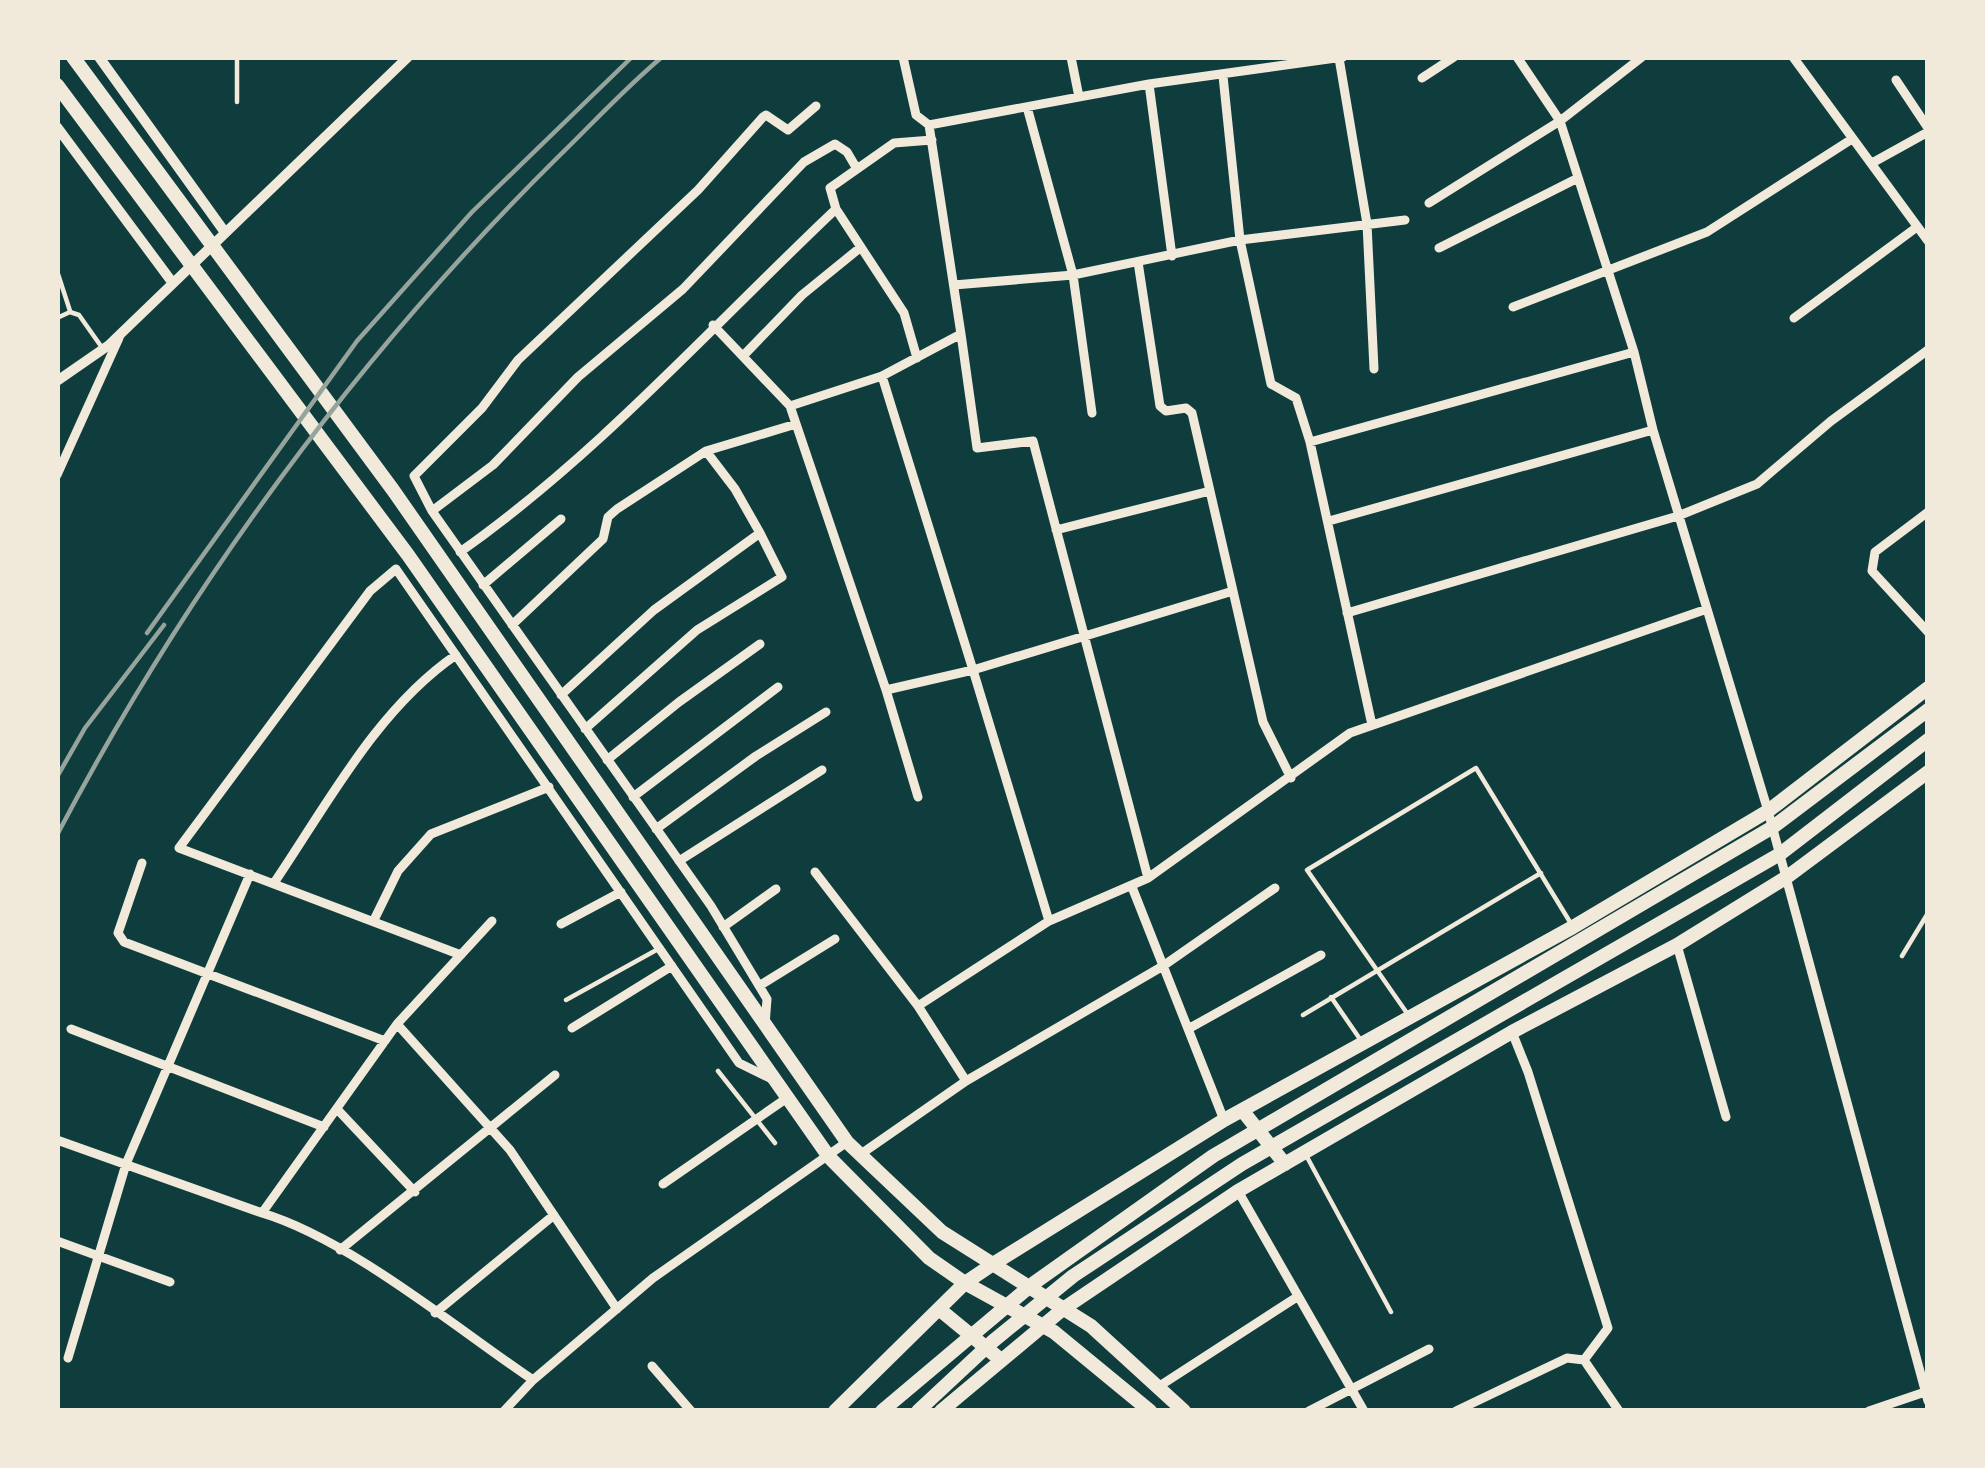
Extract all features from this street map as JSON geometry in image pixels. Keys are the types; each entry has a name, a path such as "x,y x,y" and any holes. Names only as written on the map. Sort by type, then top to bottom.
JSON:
{"main road":[{"path":"73,57 393,490 848,1142 942,1232 1091,1326 1184,1411"},
{"path":"57,85 408,555 829,1157 929,1258 1042,1326 1150,1411"},
{"path":"835,1411 964,1283 1241,1110 1573,927 1768,811 1928,688"},
{"path":"882,1411 1034,1283 1213,1156 1773,827 1928,710"},
{"path":"918,1411 1007,1328 1118,1246 1242,1164 1780,854 1928,740"},
{"path":"941,1411 1063,1309 1238,1191 1512,1032 1677,945 1787,878 1928,772"},
{"path":"1241,1110 1285,1164"},
{"path":"939,1309 1001,1360"}],"street":[{"path":"99,57 224,230"},
{"path":"57,381 103,350 408,57"},
{"path":"902,57 916,115 929,125 932,140 977,448 1034,441 1148,878"},
{"path":"1071,57 1079,97"},
{"path":"1423,78 1454,57"},
{"path":"1517,57 1560,121 1634,352 1787,878 1927,1396 1870,1411"},
{"path":"1429,202 1560,121 1642,57"},
{"path":"1793,57 1928,241"},
{"path":"929,125 1149,84 1341,58 1367,224 1374,369"},
{"path":"1222,76 1240,240 1271,384 1295,398 1310,442 1372,725"},
{"path":"1872,163 1928,130 1896,80"},
{"path":"1149,84 1172,256"},
{"path":"765,1024 767,999 724,927 460,552 414,476 482,408 518,360 698,190 763,117 788,130 816,106"},
{"path":"1028,107 1073,275 1092,413"},
{"path":"57,128 172,282"},
{"path":"1513,307 1728,222 1852,139"},
{"path":"917,358 904,313 836,209 830,188 894,142 932,140"},
{"path":"432,511 493,465 578,377 683,289 804,162 835,144 847,152 857,169"},
{"path":"1439,248 1578,178"},
{"path":"460,552 619,418 836,209"},
{"path":"954,285 1073,275 1240,240 1405,220"},
{"path":"1793,318 1917,227"},
{"path":"743,356 802,295 861,247"},
{"path":"1138,262 1160,406 1166,411 1186,408 1192,412 1263,722 1291,778"},
{"path":"713,325 790,406 918,797"},
{"path":"57,475 122,332"},
{"path":"790,406 882,376 961,334"},
{"path":"1347,613 1678,516 1757,484 1831,421 1928,350"},
{"path":"1310,442 1634,352"},
{"path":"882,376 1049,921"},
{"path":"512,625 603,538 608,518 617,509 706,452 796,424"},
{"path":"1328,521 1653,430"},
{"path":"585,729 697,630 782,577 735,489 706,452"},
{"path":"1056,530 1210,490"},
{"path":"1928,512 1871,560 1872,571 1928,632"},
{"path":"484,585 561,519"},
{"path":"561,695 654,610 760,533"},
{"path":"460,955 179,848 370,591 396,569 739,1063 774,1080"},
{"path":"886,690 973,670 1233,591"},
{"path":"918,1006 1049,921 1148,878 1350,733 1707,609"},
{"path":"608,760 760,644"},
{"path":"274,884 371,740 429,674 457,655"},
{"path":"633,797 778,687"},
{"path":"656,829 826,712"},
{"path":"679,861 822,770"},
{"path":"374,920 398,871 431,834 549,787"},
{"path":"142,862 118,933 124,942 386,1041"},
{"path":"815,872 918,1006 966,1081"},
{"path":"68,1358 126,1164 250,874"},
{"path":"1132,887 1224,1120"},
{"path":"861,1154 966,1081 1163,966 1275,888"},
{"path":"724,927 776,889"},
{"path":"561,924 621,892"},
{"path":"262,1213 397,1024 492,920"},
{"path":"759,986 835,939"},
{"path":"1677,945 1726,1117"},
{"path":"1188,1029 1321,955"},
{"path":"572,1028 672,966"},
{"path":"397,1024 491,1128 617,1309"},
{"path":"71,1029 324,1127"},
{"path":"1512,1032 1608,1328 1583,1360"},
{"path":"340,1250 555,1075"},
{"path":"663,1184 787,1098"},
{"path":"337,1108 415,1192"},
{"path":"57,1139 294,1222 532,1380"},
{"path":"504,1411 532,1380 653,1278 848,1142"},
{"path":"1238,1191 1364,1411"},
{"path":"435,1313 554,1215"},
{"path":"57,1241 170,1282"},
{"path":"1157,1387 1297,1297"},
{"path":"57,1337 74,1340"},
{"path":"1309,1411 1429,1349"},
{"path":"1456,1411 1567,1358 1583,1360 1619,1411"},
{"path":"652,1366 691,1411"}],"lane":[{"path":"237,57 237,102"},
{"path":"57,271 70,312"},
{"path":"57,318 70,312 79,315 103,350"},
{"path":"1409,1016 1307,870 1457,779 1479,769 1573,927"},
{"path":"1304,1015 1540,873"},
{"path":"1902,956 1928,913"},
{"path":"566,1000 660,948"},
{"path":"1331,998 1362,1042"},
{"path":"718,1071 775,1144"},
{"path":"1304,1153 1391,1312"}],"railway":[{"path":"147,633 357,341 472,212 632,57"},
{"path":"57,835 162,652 281,477 345,394 483,234 662,57"},
{"path":"57,777 85,728 164,625"}]}
